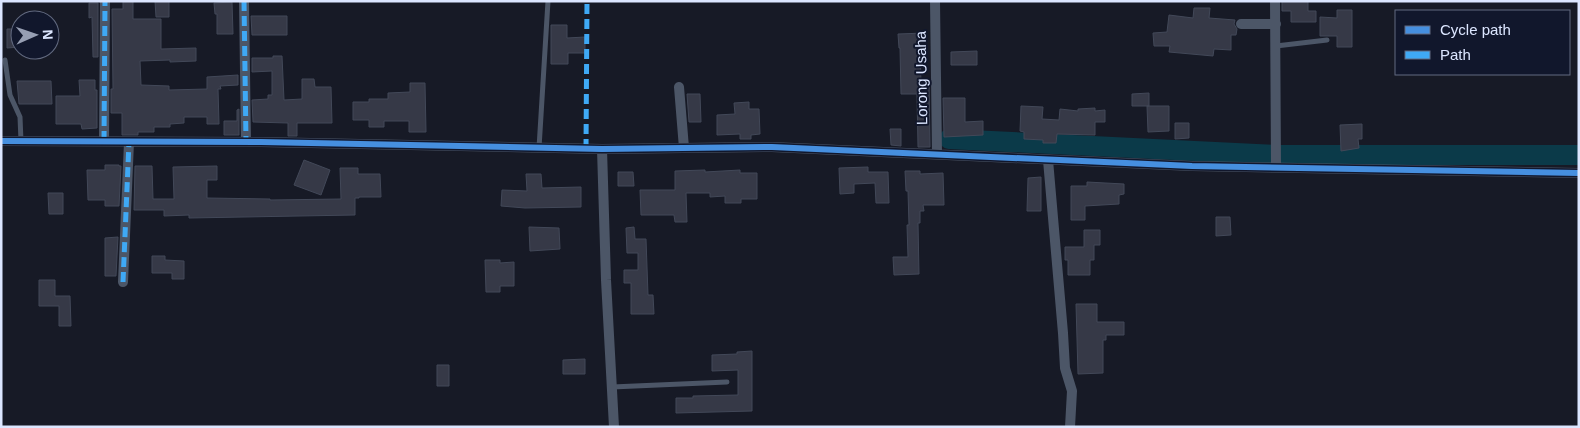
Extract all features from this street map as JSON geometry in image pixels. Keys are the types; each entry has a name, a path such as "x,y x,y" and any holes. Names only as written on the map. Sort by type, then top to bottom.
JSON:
{"street":[{"path":"104,141 105,1"},
{"path":"244,1 246,142"},
{"name":"Lorong Usaha","path":"935,1 937,154"},
{"path":"1275,164 1276,1"},
{"path":"1242,24 1276,24"},
{"path":"679,87 684,148"},
{"path":"1,140 246,142 602,149 772,147 1192,166 1275,164 1579,172"},
{"path":"123,282 129,142"},
{"path":"602,149 606,280 614,427"},
{"path":"1048,160 1063,333 1063,356 1072,391 1070,427"}],"lane":[{"path":"539,148 548,1"},
{"path":"1276,46 1327,40"},
{"path":"5,60 10,95 20,116 22,141"},
{"path":"612,387 727,382"}],"building":[{"path":"123,1 133,1 133,19 161,19 161,49 196,48 196,61 140,61 141,85 169,86 169,90 207,89 207,77 238,75 238,85 220,86 221,89 218,89 219,124 207,124 207,117 184,117 184,123 170,124 170,127 154,127 154,132 122,135 122,113 111,113 111,89 113,89 112,9 123,9"},
{"path":"155,1 169,1 169,17 156,17"},
{"path":"1282,1 1308,1 1308,11 1316,11 1316,22 1291,22 1291,11 1282,11"},
{"path":"232,2 233,34 217,34 217,14 215,14 214,3"},
{"path":"89,3 98,3 98,57 93,57 92,17 89,18"},
{"path":"1194,8 1210,8 1209,18 1235,20 1234,24 1237,29 1236,35 1231,35 1231,50 1214,49 1213,56 1169,52 1170,46 1154,46 1153,33 1167,32 1169,15 1193,18"},
{"path":"1337,10 1352,10 1352,47 1337,47 1337,36 1320,36 1320,17 1337,18"},
{"path":"251,16 287,16 287,35 252,35"},
{"path":"551,25 567,25 567,38 585,37 585,53 568,53 568,64 551,64"},
{"path":"7,29 10,29 10,48 7,48"},
{"path":"925,33 925,47 920,47 921,83 929,83 930,147 918,147 917,94 901,94 898,34"},
{"path":"977,51 977,65 951,65 951,52"},
{"path":"273,56 282,56 284,100 302,99 302,79 314,79 315,87 331,87 332,123 297,123 297,136 288,136 288,123 253,122 252,100 268,99 268,95 272,95 272,71 252,72 252,58 273,58"},
{"path":"79,80 95,80 95,90 97,90 97,128 82,129 81,124 56,124 56,96 80,96"},
{"path":"17,81 51,81 52,104 19,104"},
{"path":"410,83 425,83 426,132 409,132 409,121 384,121 384,127 369,127 369,120 353,120 353,102 369,102 369,99 388,99 388,93 410,92"},
{"path":"1149,93 1149,106 1132,106 1132,94"},
{"path":"687,94 700,94 701,122 689,122"},
{"path":"943,98 965,98 965,122 983,121 983,135 944,137"},
{"path":"749,102 749,109 759,109 760,134 751,135 751,139 740,139 740,134 717,135 717,115 735,114 734,103"},
{"path":"1021,106 1043,107 1042,119 1059,120 1060,109 1078,111 1078,109 1095,108 1095,111 1105,110 1105,122 1095,122 1095,135 1057,134 1056,143 1043,143 1043,140 1024,139 1024,132 1020,131"},
{"path":"1147,106 1169,106 1169,131 1148,132"},
{"path":"239,109 239,135 224,135 224,121 237,121 237,110"},
{"path":"1175,123 1189,123 1189,138 1175,139"},
{"path":"1362,124 1362,139 1358,139 1359,148 1341,151 1340,125"},
{"path":"890,129 901,129 901,146 891,145"},
{"path":"304,160 330,170 321,195 294,185"},
{"path":"105,165 121,166 119,206 105,206 105,200 88,200 87,170 105,170"},
{"path":"135,166 152,166 153,199 174,199 173,167 217,166 217,180 207,180 207,198 270,200 341,199 340,168 358,168 358,174 380,174 381,197 355,198 355,215 189,218 189,215 164,216 164,210 134,210"},
{"path":"868,167 868,172 888,172 889,203 876,203 875,183 854,184 854,193 840,194 839,168"},
{"path":"705,170 705,172 740,170 740,173 757,173 757,199 741,199 741,203 725,203 725,196 710,197 710,193 686,193 687,222 675,222 674,215 641,215 640,190 675,190 675,171"},
{"path":"905,171 920,171 920,174 943,173 944,205 923,205 924,211 920,211 920,223 918,223 919,274 894,275 893,257 908,257 908,191 906,191"},
{"path":"618,172 633,172 634,186 618,186"},
{"path":"526,174 541,174 542,188 581,187 581,207 525,208 501,206 502,190 527,191"},
{"path":"1041,177 1041,211 1027,211 1028,178"},
{"path":"1087,182 1124,184 1124,194 1119,195 1119,204 1085,206 1085,220 1071,220 1071,186 1087,186"},
{"path":"48,193 63,193 63,214 49,214"},
{"path":"1216,217 1230,217 1231,235 1216,236"},
{"path":"529,227 559,228 560,249 530,251"},
{"path":"634,227 635,239 646,239 648,295 653,295 654,314 631,314 631,283 624,283 624,270 638,270 638,253 627,253 626,228"},
{"path":"1084,230 1100,230 1100,245 1094,245 1094,260 1090,260 1090,275 1068,275 1068,260 1065,260 1065,247 1084,247"},
{"path":"118,237 116,276 105,276 105,238"},
{"path":"152,256 165,256 165,260 184,261 184,279 172,279 172,273 152,273"},
{"path":"485,260 500,260 500,263 514,262 514,286 500,286 500,292 486,292"},
{"path":"39,280 55,280 55,296 70,296 71,326 59,326 59,306 39,306"},
{"path":"1076,304 1097,304 1097,322 1124,322 1124,335 1106,335 1106,340 1103,340 1103,373 1078,374"},
{"path":"752,351 752,411 676,413 676,398 738,395 738,370 712,371 712,355"},
{"path":"585,359 585,374 563,374 563,360"},
{"path":"437,365 449,365 449,386 437,386"}],"waterway":[{"path":"949,139 1275,155 1579,155"}],"marked path":[{"path":"104,141 105,1"},
{"path":"244,1 246,142"},
{"path":"586,149 587,1"},
{"path":"123,282 129,142"}],"cycle path":[{"path":"1,141 261,142 602,149 772,147 1192,166 1579,173"}]}
